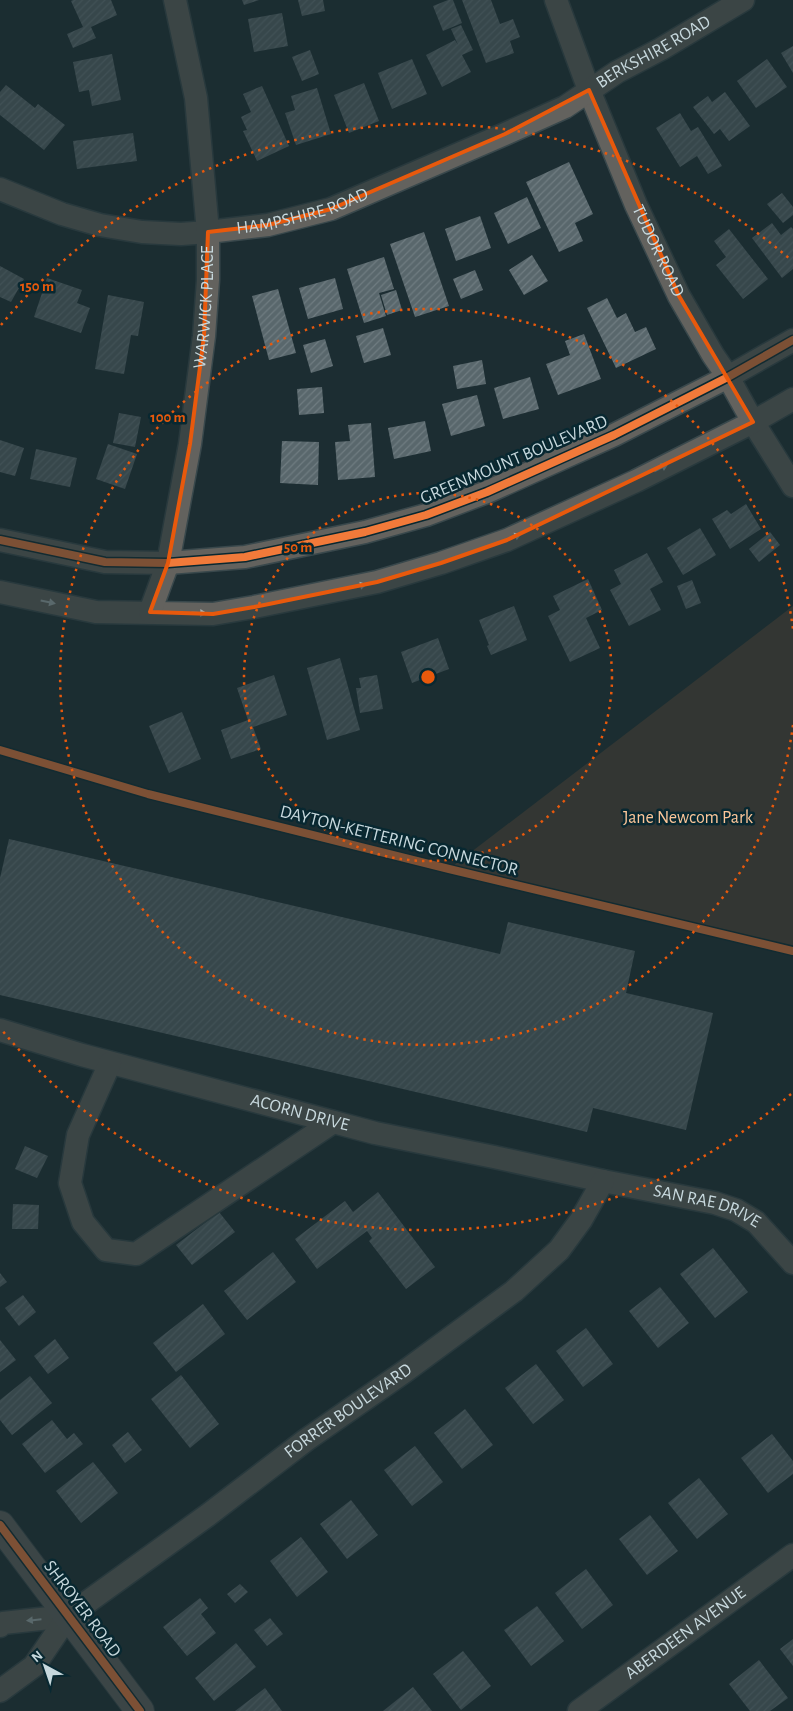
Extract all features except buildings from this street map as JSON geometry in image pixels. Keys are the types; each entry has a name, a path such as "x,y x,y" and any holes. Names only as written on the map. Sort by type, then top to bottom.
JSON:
{"main road":[{"name":"SHROYER ROAD","path":"0,1525 140,1711"}],"street":[{"name":"WARWICK PLACE","path":"150,612 168,563 190,444 204,336 208,280 208,232 196,98 175,0"},
{"name":"TUDOR ROAD","path":"556,0 589,90 636,205 679,296 793,486"},
{"name":"BERKSHIRE ROAD","path":"589,90 743,0"},
{"name":"HAMPSHIRE ROAD","path":"0,189 62,214 100,225 142,232 181,234 268,225 331,209 531,122 565,106 589,90"},
{"name":"GREENMOUNT BOULEVARD","path":"0,540 105,562 168,563 246,557 365,532 426,515 487,492 587,447 728,377 793,340"},
{"path":"0,592 96,612 213,614 377,582 441,563 507,540 636,481 753,422 793,399"},
{"name":"ACORN DRIVE","path":"0,1030 110,1063 375,1133 603,1181"},
{"path":"110,1063 78,1135 70,1183 83,1222 106,1250 136,1254 333,1122"},
{"name":"SAN RAE DRIVE","path":"603,1181 715,1203 736,1210 756,1222 793,1263"},
{"name":"FORRER BOULEVARD","path":"0,1691 34,1666 68,1616 208,1515 306,1440 404,1372 514,1291 559,1250 581,1220 603,1181"},
{"name":"ABERDEEN AVENUE","path":"578,1711 793,1555"},
{"name":"FORRER BOULEVARD","path":"0,1626 3,1624 68,1616"}],"highlighted area":[{"path":"589,90 679,296 753,422 507,540 441,563 377,582 213,614 150,612 168,563 190,444 204,336 208,232 268,225 331,209 505,134"}],"green space":[{"name":"Jane Newcom Park","path":"793,606 793,951 449,869"}],"cycle path":[{"path":"0,540 105,562 168,563 245,557 365,532 426,515 487,492 614,435 728,377 793,340"},
{"name":"DAYTON-KETTERING CONNECTOR","path":"0,750 148,794 449,869 793,951"},
{"path":"0,1525 140,1711"}]}
